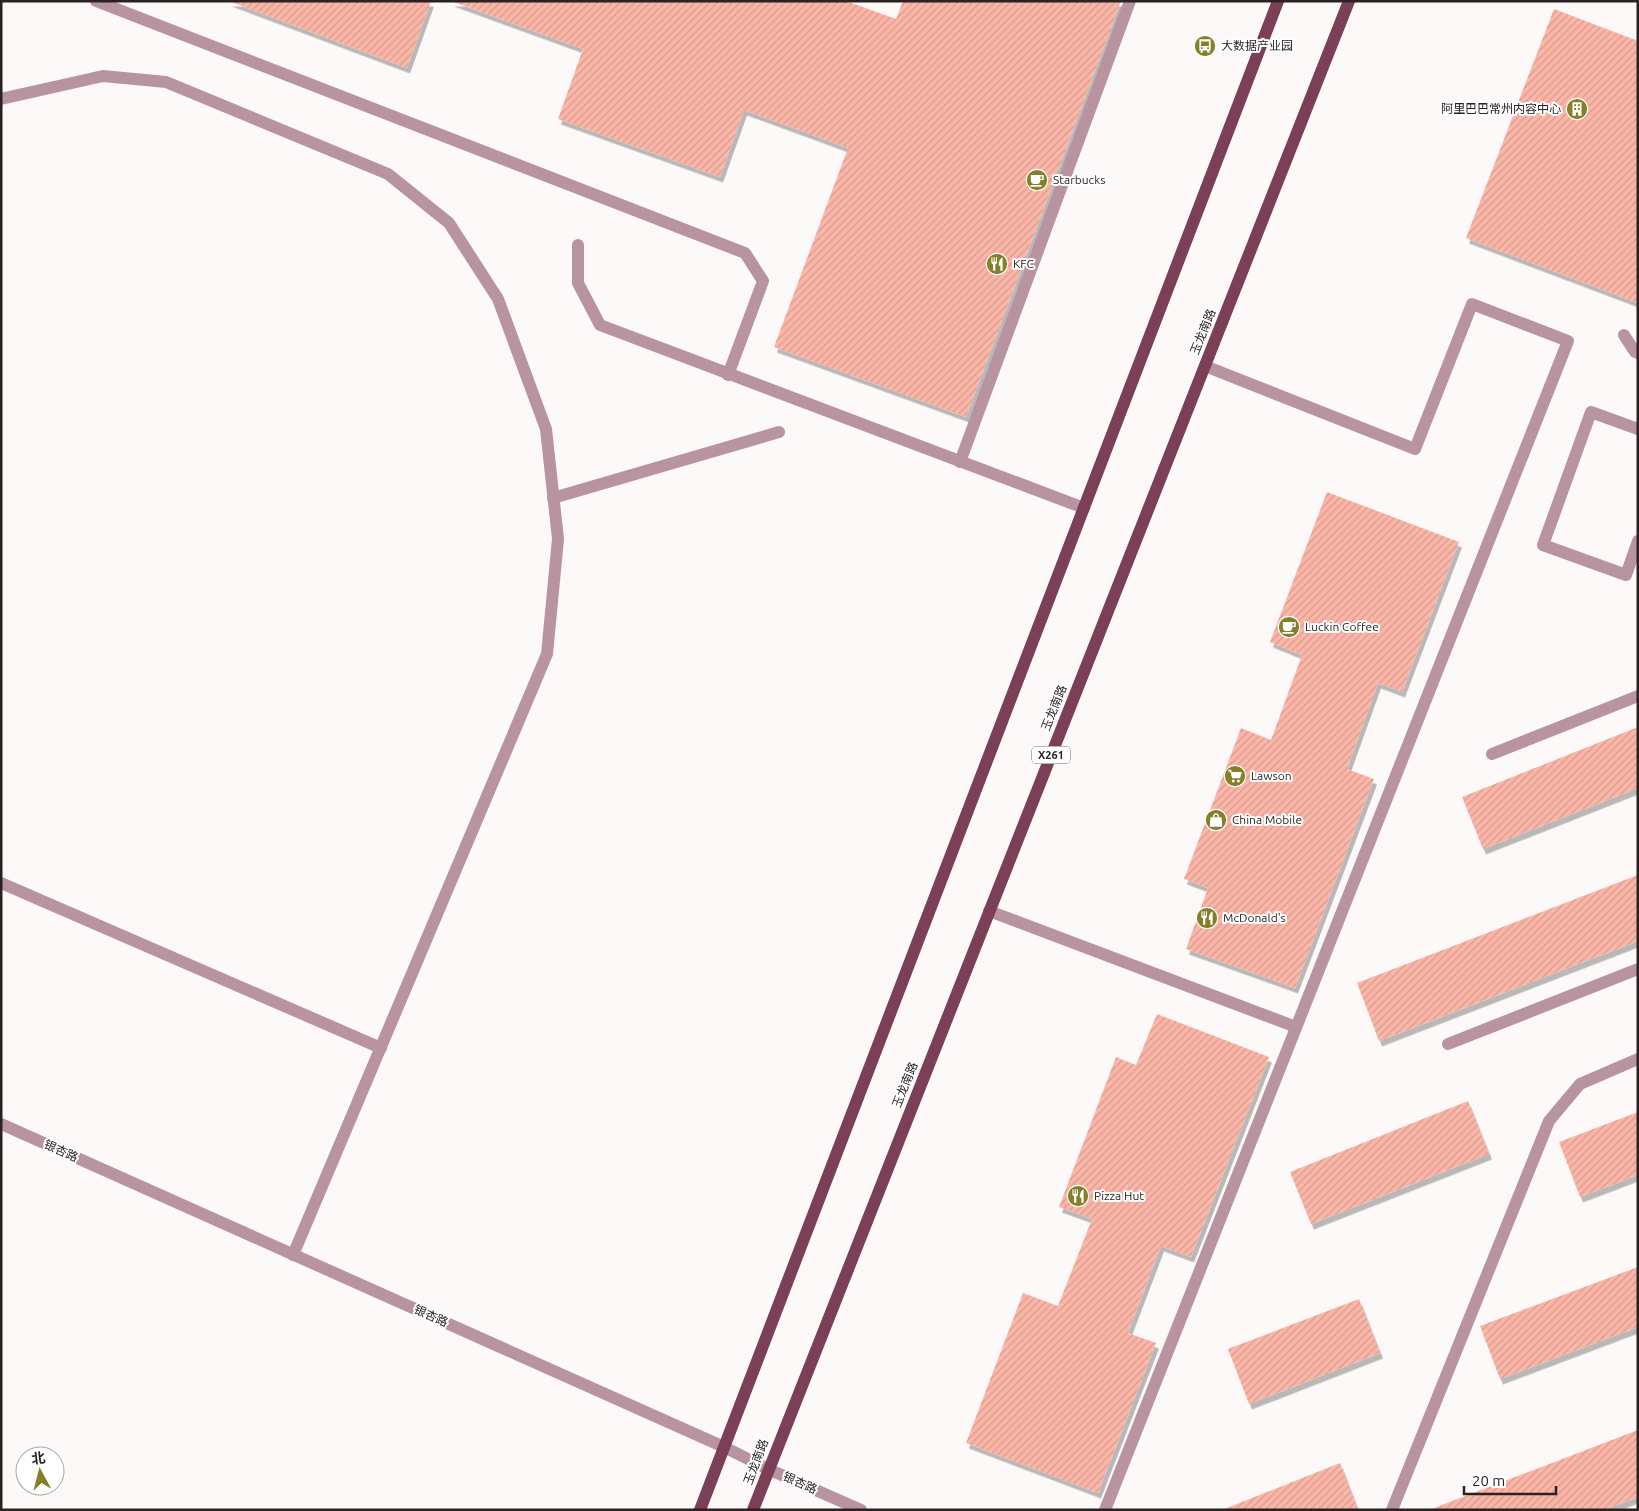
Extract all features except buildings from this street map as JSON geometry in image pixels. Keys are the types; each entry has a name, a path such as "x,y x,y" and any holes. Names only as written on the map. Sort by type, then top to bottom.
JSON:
{"main road":[{"path":"700,1510 1278,1"},
{"name":"玉龙南路","path":"753,1510 1349,1"}],"street":[{"path":"96,1 745,254 763,281 728,375"},
{"path":"960,462 1130,1"},
{"path":"1,99 103,76 166,82 388,174 449,223 498,299 546,429 558,539 547,654 293,1255"},
{"path":"578,245 578,283 600,325 1084,508"},
{"path":"1105,1510 1568,341 1472,304 1415,449 1204,366"},
{"path":"1624,335 1635,352 1638,353"},
{"path":"1638,429 1591,412 1543,545 1626,575 1638,541"},
{"path":"553,498 779,432"},
{"path":"1492,754 1638,696"},
{"path":"1,883 380,1048"},
{"path":"989,911 1296,1028"},
{"path":"1448,1044 1638,969"},
{"path":"1392,1510 1550,1121 1580,1084 1638,1059"},
{"name":"银杏路","path":"1,1124 724,1447 860,1510"}],"place":[{"name":"大数据产业园","path":"1205,46"},
{"name":"阿里巴巴常州内容中心","path":"1577,109"},
{"name":"Starbucks","path":"1037,180"},
{"name":"KFC","path":"997,264"},
{"name":"Luckin Coffee","path":"1289,627"},
{"name":"Lawson","path":"1235,776"},
{"name":"China Mobile","path":"1216,820"},
{"name":"McDonald's","path":"1207,918"},
{"name":"Pizza Hut","path":"1078,1196"}]}
